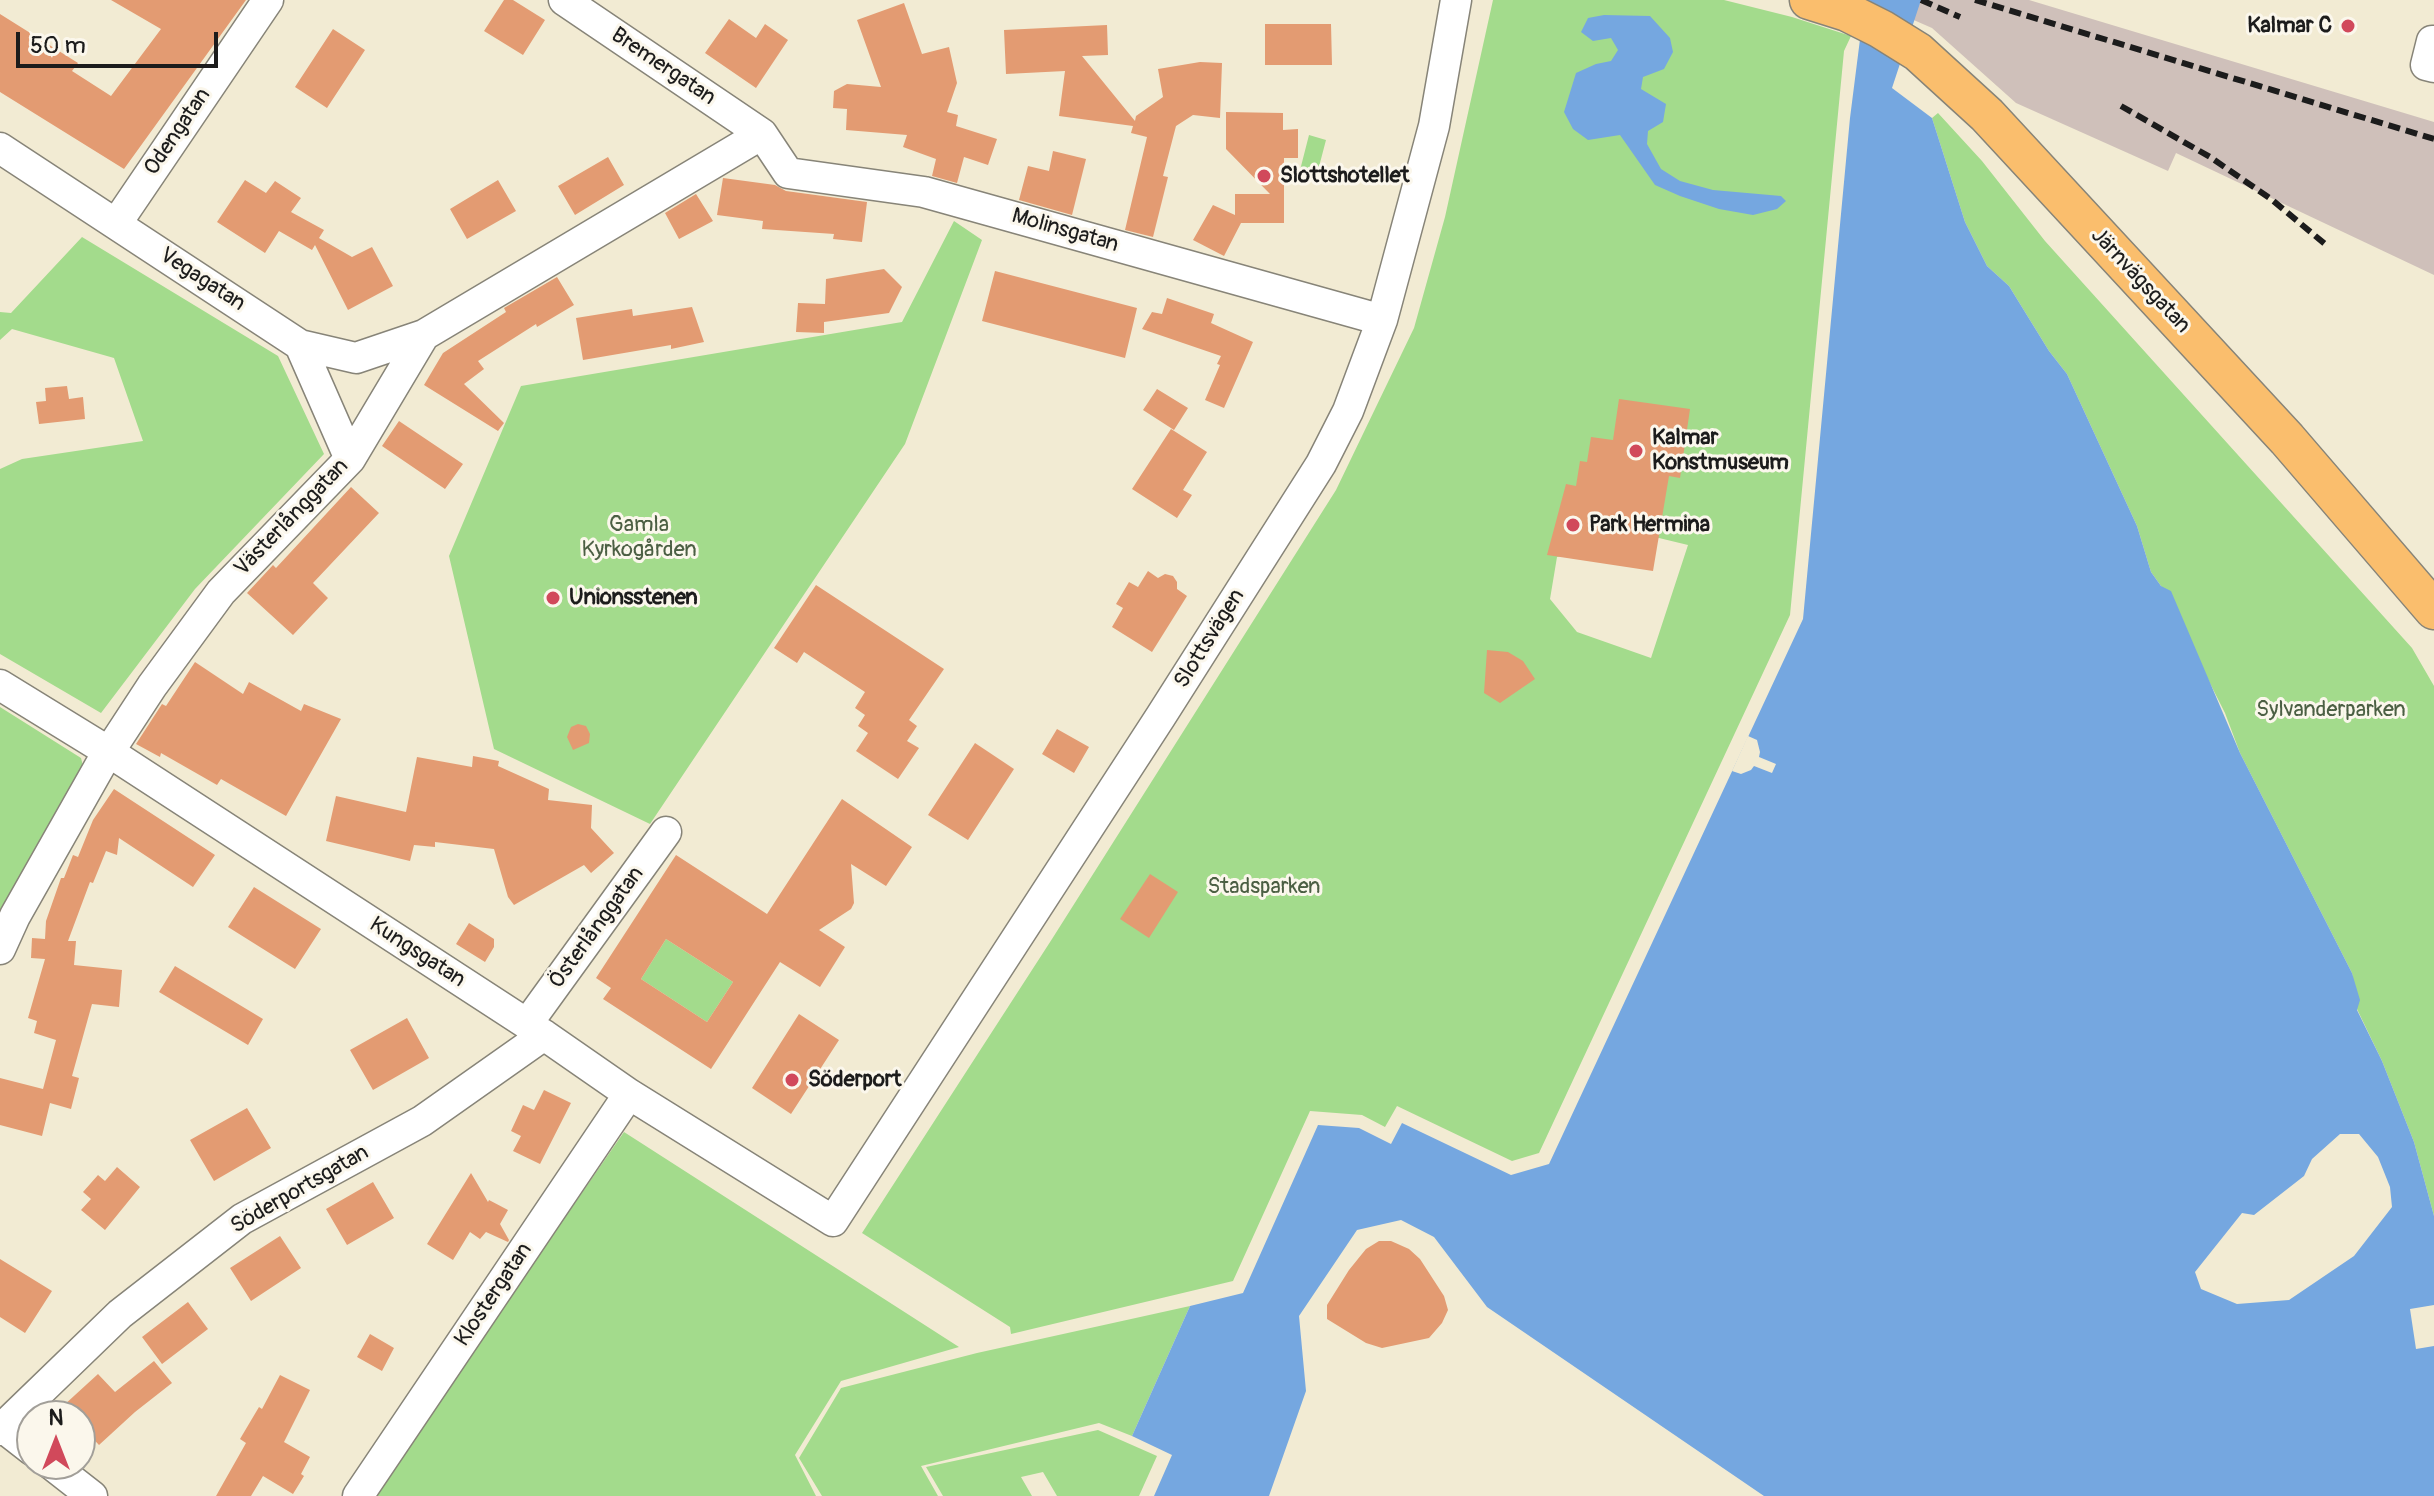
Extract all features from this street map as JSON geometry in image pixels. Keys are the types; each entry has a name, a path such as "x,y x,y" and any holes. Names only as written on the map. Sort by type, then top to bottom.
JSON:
{"main road":[{"name":"Järnvägsgatan","path":"1809,0 1847,12 1918,52 1987,115 2287,439 2434,610"}],"street":[{"name":"Odengatan","path":"116,224 268,0"},
{"name":"Bremergatan","path":"564,0 762,134"},
{"name":"Slottsvägen","path":"833,1221 1321,464 1348,411 1382,320 1434,126 1456,0"},
{"path":"2434,42 2426,65 2434,67"},
{"name":"Molinsgatan","path":"762,134 788,173 924,192 1382,320"},
{"name":"Västerlånggatan","path":"0,949 15,916 109,752 152,686 221,592 350,459 424,335 762,134"},
{"name":"Vegagatan","path":"0,148 300,345"},
{"path":"300,345 356,358 424,335"},
{"path":"300,345 350,459"},
{"name":"Kungsgatan","path":"0,685 109,752 536,1029 629,1094 833,1221"},
{"name":"Österlånggatan","path":"536,1029 666,832"},
{"name":"Söderportsgatan","path":"1,1427 120,1314 242,1219 422,1121 536,1029"},
{"name":"Klostergatan","path":"358,1496 629,1094"},
{"path":"72,1480 92,1496"}],"shaded area":[{"path":"1868,0 2029,0 2434,122 2434,275 2176,153 2168,171 2016,103 1932,28"}],"green space":[{"name":"Stadsparken","path":"1493,0 1724,0 1851,36 1844,51 1790,615 1539,1153 1512,1161 1397,1106 1385,1127 1362,1115 1310,1111 1233,1281 1011,1334 1010,1327 862,1233 1336,490 1414,328 1445,217","holes":["1659,538 1688,545 1651,658 1577,632 1550,599 1557,557"]},
{"name":"Sylvanderparken","path":"1938,113 1982,161 2045,241 2412,648 2434,686 2434,1216 2414,1142 2382,1061 2357,1009 2352,973 2240,753 2225,713 2151,572 2137,526 2067,374 2009,286 1987,266 1965,222 1932,118"},
{"path":"1309,135 1326,140 1315,182 1298,178"},
{"name":"Gamla Kyrkogården","path":"954,221 982,240 905,444 650,824 494,749 449,556 521,386 902,322"},
{"path":"82,237 278,356 324,454 195,589 101,713 0,654 0,469 22,459 143,441 114,358 12,329 0,340 0,312 11,313"},
{"path":"0,707 81,758 84,770 0,918"},
{"path":"666,939 733,982 707,1022 641,979"},
{"path":"624,1132 959,1347 841,1381 795,1455 816,1496 372,1496"},
{"path":"1190,1306 1132,1436 1099,1423 921,1466 938,1496 822,1496 799,1458 841,1388 977,1353"},
{"path":"1098,1430 1157,1456 1139,1496 1057,1496 1043,1472 1021,1477 1032,1496 943,1496 926,1467"}],"water":[{"path":"1865,0 1921,0 1892,88 1932,118 1965,222 1987,266 2009,286 2067,374 2137,526 2151,572 2161,586 2171,591 2240,753 2352,973 2360,1000 2357,1010 2382,1061 2414,1142 2434,1216 2434,1496 1764,1496 1487,1307 1434,1237 1401,1220 1357,1230 1299,1316 1306,1391 1269,1496 1154,1496 1172,1455 1132,1436 1190,1306 1243,1293 1318,1125 1359,1128 1391,1144 1402,1123 1511,1175 1549,1164 1803,619 1850,118","holes":["2340,1134 2359,1134 2378,1157 2390,1187 2392,1207 2354,1256 2289,1300 2237,1304 2201,1289 2195,1272 2242,1213 2254,1215 2304,1176 2312,1159"]},
{"path":"1604,15 1650,16 1670,38 1673,52 1664,69 1643,77 1641,89 1666,104 1663,122 1648,131 1647,144 1661,169 1680,181 1713,190 1781,196 1786,201 1777,209 1753,215 1719,209 1680,196 1655,185 1620,135 1588,140 1573,129 1564,112 1576,73 1611,61 1618,50 1611,38 1593,41 1581,32 1588,18"}],"pier":[{"path":"1748,736 1757,740 1759,757 1776,764 1772,773 1754,766 1741,774 1732,771"},
{"path":"2434,1305 2434,1346 2416,1349 2410,1309"}],"building":[{"path":"111,0 246,0 124,169 0,92 0,14 78,63 72,71 111,96 161,29"},
{"path":"504,0 513,0 545,20 523,55 484,31"},
{"path":"904,3 922,54 949,47 957,83 947,112 958,115 956,126 997,139 988,165 964,157 957,183 932,176 936,159 903,147 907,135 846,130 847,109 833,108 834,91 847,84 881,87 857,20"},
{"path":"729,19 756,38 765,24 788,40 756,88 705,53"},
{"path":"1265,24 1331,24 1332,65 1265,65"},
{"path":"1107,25 1108,55 1082,56 1135,121 1136,116 1163,97 1158,69 1200,62 1222,63 1220,118 1193,115 1176,126 1163,176 1168,177 1153,237 1125,230 1147,137 1131,133 1133,126 1059,116 1065,71 1006,74 1004,30"},
{"path":"333,29 365,50 327,108 295,87"},
{"name":"Slottshotellet","path":"1226,112 1283,113 1283,130 1298,129 1298,158 1284,158 1284,223 1241,223 1224,256 1193,240 1213,205 1235,215 1235,194 1270,194 1226,149"},
{"path":"1053,151 1086,159 1072,215 1019,200 1028,166 1049,171"},
{"path":"608,157 624,185 575,215 558,186"},
{"path":"723,178 775,185 786,191 867,202 862,242 833,239 834,234 762,229 763,221 717,215"},
{"path":"245,180 266,193 275,181 301,198 291,212 324,230 319,238 352,257 372,247 393,286 348,310 315,245 312,250 279,231 265,253 217,222"},
{"path":"498,180 516,211 467,239 450,209"},
{"path":"696,194 713,221 679,239 665,213"},
{"path":"884,269 902,287 889,313 824,322 824,333 796,332 798,303 825,304 826,279"},
{"path":"995,271 1137,308 1125,358 982,321"},
{"path":"557,277 574,305 537,327 536,324 478,361 484,369 464,384 504,423 498,431 424,385 443,353 506,312 504,308"},
{"path":"1167,298 1214,314 1211,323 1253,342 1224,408 1205,400 1221,356 1142,329 1152,312 1162,314"},
{"path":"692,307 704,342 583,360 576,318 632,309 633,316"},
{"path":"67,386 69,399 83,397 85,419 39,424 36,402 46,401 45,388"},
{"path":"1157,389 1188,408 1174,430 1143,410"},
{"path":"1619,399 1690,409 1680,478 1669,476 1653,571 1547,555 1566,484 1576,486 1580,461 1587,462 1591,437 1613,440"},
{"path":"399,421 463,464 445,489 382,446"},
{"path":"1171,429 1207,452 1183,490 1192,495 1177,518 1132,489"},
{"path":"351,487 379,513 313,583 328,598 293,635 247,593 273,565 276,568"},
{"path":"1148,571 1158,578 1165,574 1173,576 1177,589 1187,596 1152,652 1112,627 1123,608 1116,604 1129,582 1138,587"},
{"path":"816,585 944,669 909,720 917,726 907,741 919,748 898,779 856,751 868,733 858,726 865,715 855,708 865,692 804,652 797,663 774,648"},
{"path":"1487,650 1508,652 1523,661 1535,679 1500,703 1484,693"},
{"path":"195,662 243,694 249,682 301,711 304,704 341,719 286,816 221,779 217,785 161,753 160,757 136,744"},
{"path":"578,724 586,726 590,734 589,743 573,750 567,737 571,727"},
{"path":"1057,729 1089,747 1074,773 1042,754"},
{"path":"975,743 1014,769 968,840 928,815"},
{"path":"473,756 499,761 498,766 549,789 548,800 592,805 591,828 614,853 591,873 584,865 514,905 508,897 494,849 435,842 435,847 414,845 410,861 326,841 336,796 406,812 417,757 472,767"},
{"path":"114,789 215,855 193,887 119,838 117,855 106,851 93,883 90,882 68,941 76,941 74,965 122,970 119,1007 92,1004 72,1076 79,1078 71,1109 50,1103 42,1136 0,1125 0,1078 43,1089 56,1040 34,1033 37,1021 28,1018 45,959 31,958 32,938 45,939 46,921 61,878 64,878 73,855 78,857 93,820"},
{"path":"842,799 912,847 886,886 851,864 854,903 851,909 819,930 845,947 820,987 780,962 711,1069 603,999 611,988 596,978 676,855 767,914","holes":["666,939 733,982 707,1022 641,979"]},
{"path":"1150,874 1178,892 1149,938 1120,919"},
{"path":"254,887 321,929 295,969 228,927"},
{"path":"469,923 494,939 494,947 485,962 456,944"},
{"path":"175,966 263,1019 248,1045 159,992"},
{"path":"799,1014 839,1040 791,1114 752,1088"},
{"path":"407,1018 429,1058 373,1090 350,1050"},
{"path":"544,1090 571,1103 540,1164 513,1151 521,1136 511,1131 523,1105 534,1110"},
{"path":"247,1108 271,1148 214,1181 190,1140"},
{"path":"117,1167 140,1187 105,1230 81,1210 91,1199 83,1192 98,1175 105,1181"},
{"path":"471,1173 488,1202 508,1210 500,1224 509,1240 486,1232 480,1239 470,1232 453,1260 427,1244"},
{"path":"373,1182 394,1218 347,1245 326,1209"},
{"path":"280,1236 301,1268 251,1301 230,1268"},
{"path":"1379,1241 1391,1241 1409,1249 1420,1259 1444,1296 1448,1310 1429,1338 1382,1348 1366,1343 1327,1319 1327,1305 1349,1270 1366,1249"},
{"path":"0,1259 52,1291 25,1333 0,1317"},
{"path":"188,1302 208,1329 162,1364 142,1337"},
{"path":"370,1334 394,1348 382,1371 357,1357"},
{"path":"154,1361 172,1383 99,1445 96,1442 96,1400 70,1400 98,1374 115,1392"},
{"path":"280,1375 310,1390 284,1442 310,1457 301,1474 304,1476 293,1494 263,1476 251,1496 216,1496 246,1443 240,1439 259,1407 262,1409"}],"railway":[{"path":"1921,0 1960,17"},
{"path":"1975,0 2434,139"},
{"path":"2121,106 2210,157 2271,199 2325,244"}],"place":[{"name":"Kalmar C","path":"2348,26"},
{"name":"Slottshotellet","path":"1264,176"},
{"name":"Kalmar Konstmuseum","path":"1636,451"},
{"name":"Park Hermina","path":"1573,525"},
{"name":"Unionsstenen","path":"553,598"},
{"name":"Söderport","path":"792,1080"}]}
